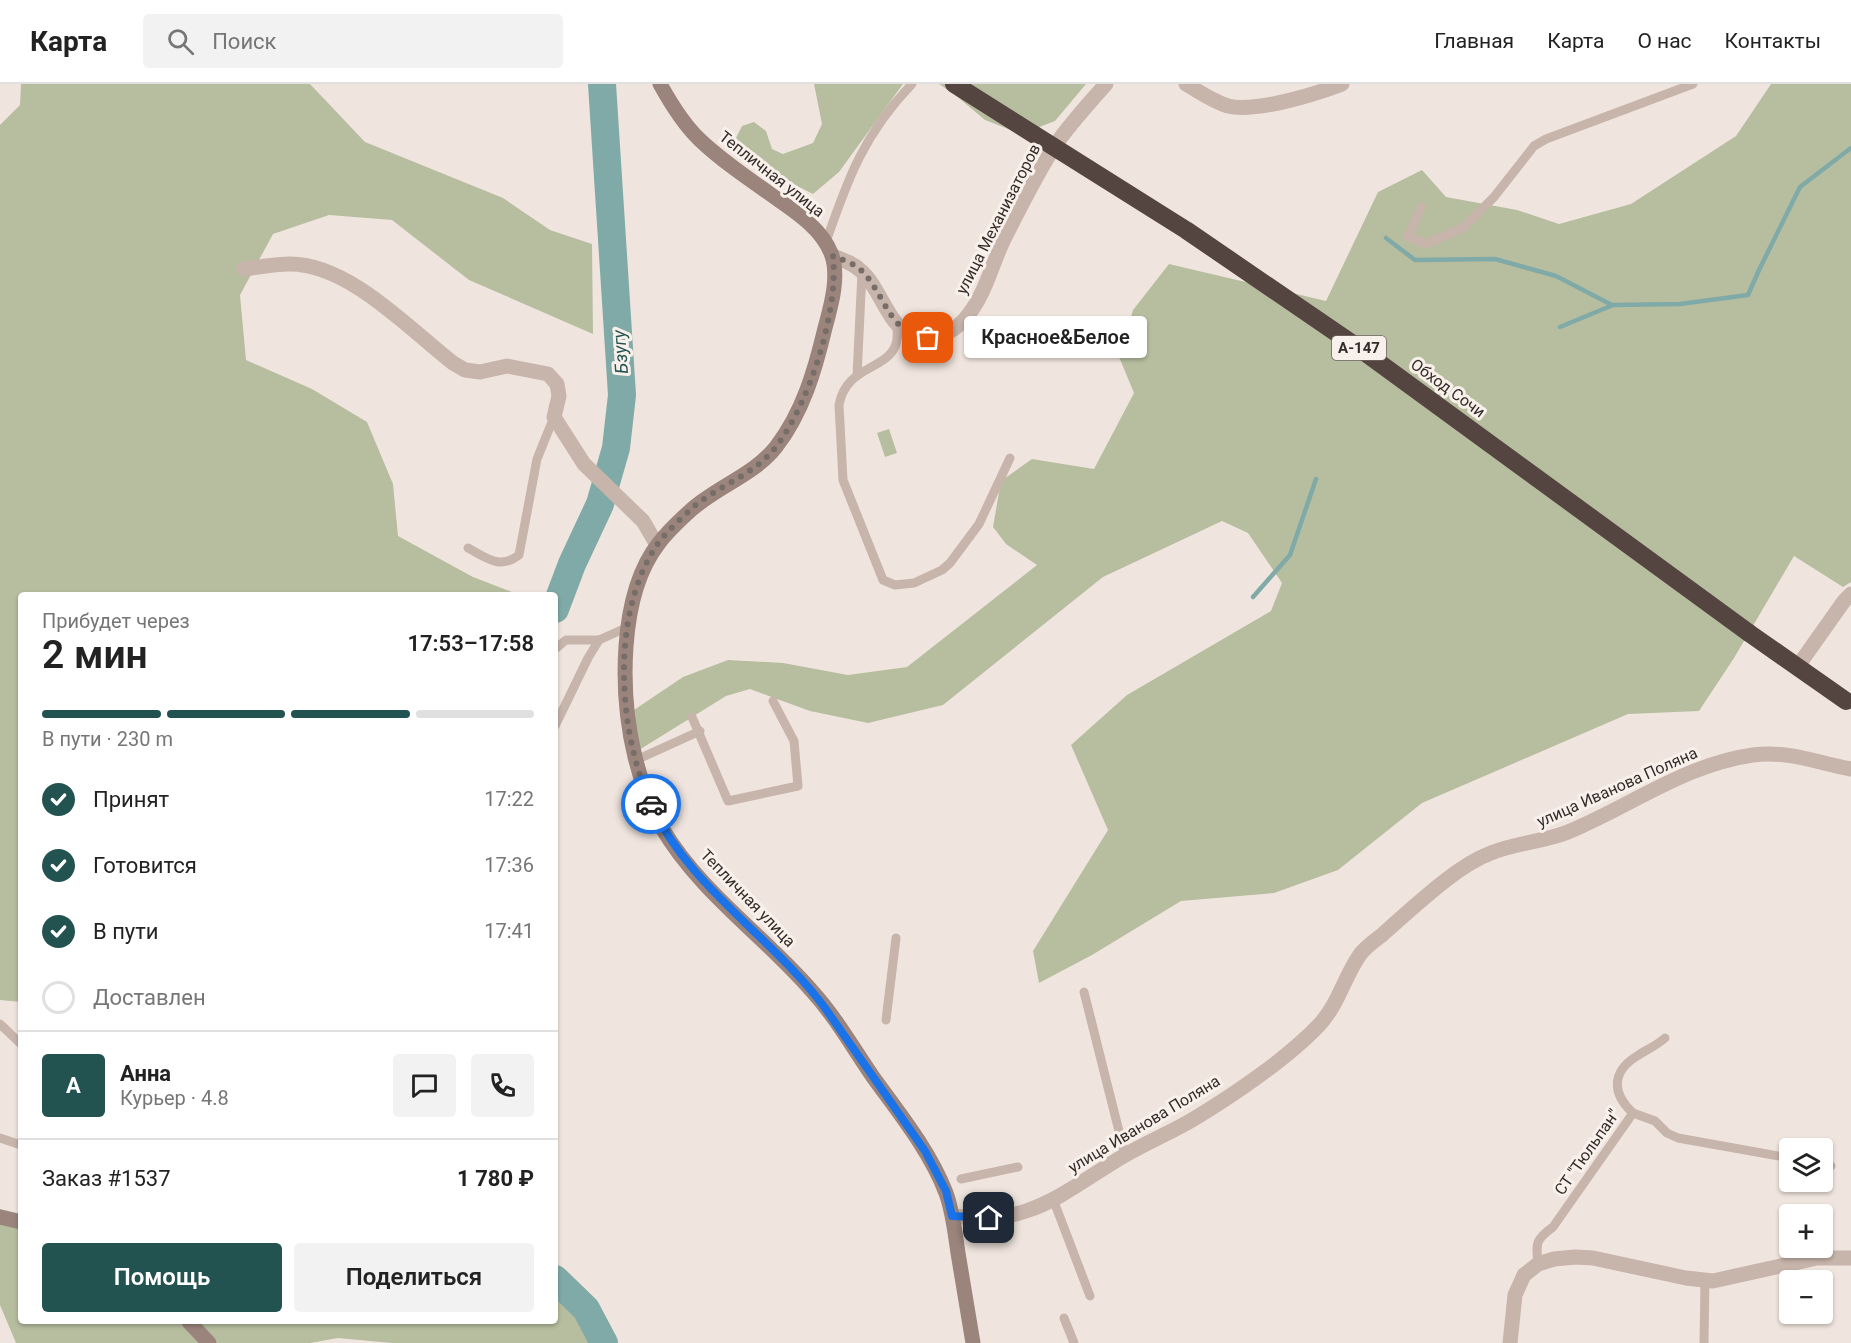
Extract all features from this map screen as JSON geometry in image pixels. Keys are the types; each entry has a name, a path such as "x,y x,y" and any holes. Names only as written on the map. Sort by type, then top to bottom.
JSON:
{"highway":[{"name":"Обход Сочи","path":"954,84 1186,230 1363,351 1749,633 1846,701"}],"street":[{"name":"Тепличная улица","path":"660,84 676,111 697,137 730,165 807,221 826,242 833,256 835,273 814,372 792,423 774,449 753,469 692,508 657,545 634,595 627,627 625,665 626,697 636,760 649,800 661,827 692,870 766,942 819,999 925,1151 946,1191 973,1343"},
{"name":"улица Механизаторов","path":"833,256 852,264 862,272 897,324 917,338 939,337 950,331 963,321 980,298 1002,243 1033,181 1055,146 1106,84"},
{"path":"1186,84 1213,101 1231,107 1272,104 1320,93 1342,84"},
{"path":"244,269 292,264 340,278 364,291 453,363 465,370 480,372 507,366 548,374 557,384 559,396 554,417 584,464 643,521 657,545"},
{"path":"1798,666 1851,594"},
{"name":"улица Иванова Поляна","path":"952,1216 989,1218 1027,1211 1053,1199 1125,1155 1193,1119 1290,1052 1325,1017 1336,1002 1360,954 1424,898 1469,863 1493,852 1536,842 1568,831 1664,785 1711,766 1750,755 1772,753 1792,755 1851,769"},
{"path":"0,1218 18,1221"},
{"path":"1510,1343 1515,1296 1524,1275 1538,1264 1575,1257 1593,1258 1686,1278 1713,1281 1818,1258 1851,1258"},
{"path":"191,1324 209,1343"}],"lane":[{"path":"826,242 848,179 871,134 892,105 912,84"},
{"path":"1421,207 1408,237 1426,244 1463,228 1494,197 1534,146 1546,139 1693,84"},
{"path":"857,376 862,272"},
{"path":"897,324 896,344 891,353 844,387 839,405 843,480 881,576 888,583 895,585 914,583 942,570 950,563 979,524 1010,458"},
{"path":"468,548 498,563 511,561 519,555 537,459 554,417"},
{"path":"558,647 566,640 599,640 627,627"},
{"path":"558,720 599,640"},
{"path":"692,717 728,801 798,786 794,741 773,701"},
{"path":"636,760 699,731"},
{"path":"886,1020 896,938"},
{"path":"1084,992 1125,1155"},
{"path":"0,1024 18,1041"},
{"name":"СТ \"Тюльпан\"","path":"1538,1264 1536,1246 1539,1237 1553,1227 1633,1113 1619,1097 1618,1076 1635,1057 1665,1038"},
{"path":"1633,1113 1655,1121 1667,1134 1678,1138 1779,1156"},
{"path":"0,1138 18,1144"},
{"path":"961,1179 1018,1167"},
{"path":"1053,1199 1090,1296"},
{"path":"1704,1343 1705,1281"},
{"path":"1064,1318 1074,1343"}],"green space":[{"path":"21,84 310,84 365,142 503,198 550,230 592,244 593,334 469,280 392,220 329,215 273,234 240,295 246,360 312,389 367,422 393,484 398,536 473,577 512,592 18,592 18,1002 0,1000 0,125 20,105"},
{"path":"814,84 903,84 839,172 813,194 738,156 732,146 742,126 754,122 766,131 772,149 783,154 813,143 822,124"},
{"path":"939,84 1086,84 1055,121 1021,134 985,120"},
{"path":"1771,84 1851,84 1851,582 1843,587 1794,556 1734,658 1699,711 1628,714 1422,803 1338,870 1274,893 1181,901 1092,955 1039,983 1033,951 1108,830 1071,745 1127,695 1271,611 1282,583 1248,533 1222,521 1103,577 943,705 868,723 810,711 750,689 726,696 639,750 631,712 683,677 728,660 783,663 848,675 907,667 1037,565 1006,544 993,527 1001,481 1032,459 1094,469 1134,393 1119,357 1133,310 1169,264 1326,301 1378,192 1422,170 1446,197 1517,210 1559,224 1631,204 1736,136"},
{"path":"889,429 897,453 885,457 877,433"},
{"path":"0,1209 18,1213 18,1324 558,1324 558,1294 595,1320 597,1343 392,1343 338,1338 310,1343 16,1343 0,1305"}],"waterway":[{"name":"Бзугу","path":"558,601 572,564 600,504 616,448 622,395 602,84"},
{"path":"1560,327 1613,305 1680,304 1748,295 1800,187 1851,148"},
{"path":"1386,238 1415,260 1495,259 1556,276 1612,305"},
{"path":"1253,597 1290,555 1316,479"},
{"name":"Бзугу","path":"558,1282 586,1309 604,1343"}],"way so far":[{"path":"651,804 636,760 632,740 626,697 625,665 627,627 634,595 657,545 692,508 753,469 774,449 792,423 814,372 819,353 833,290 835,273 833,256 852,264 862,272 875,288 897,324 907,333 917,338 928,338"}],"place":[{"name":"Красное&Белое","path":"928,338"}],"route":[{"path":"651,804 661,827 692,870 813,991 925,1151 946,1191 952,1216 989,1218"}]}
